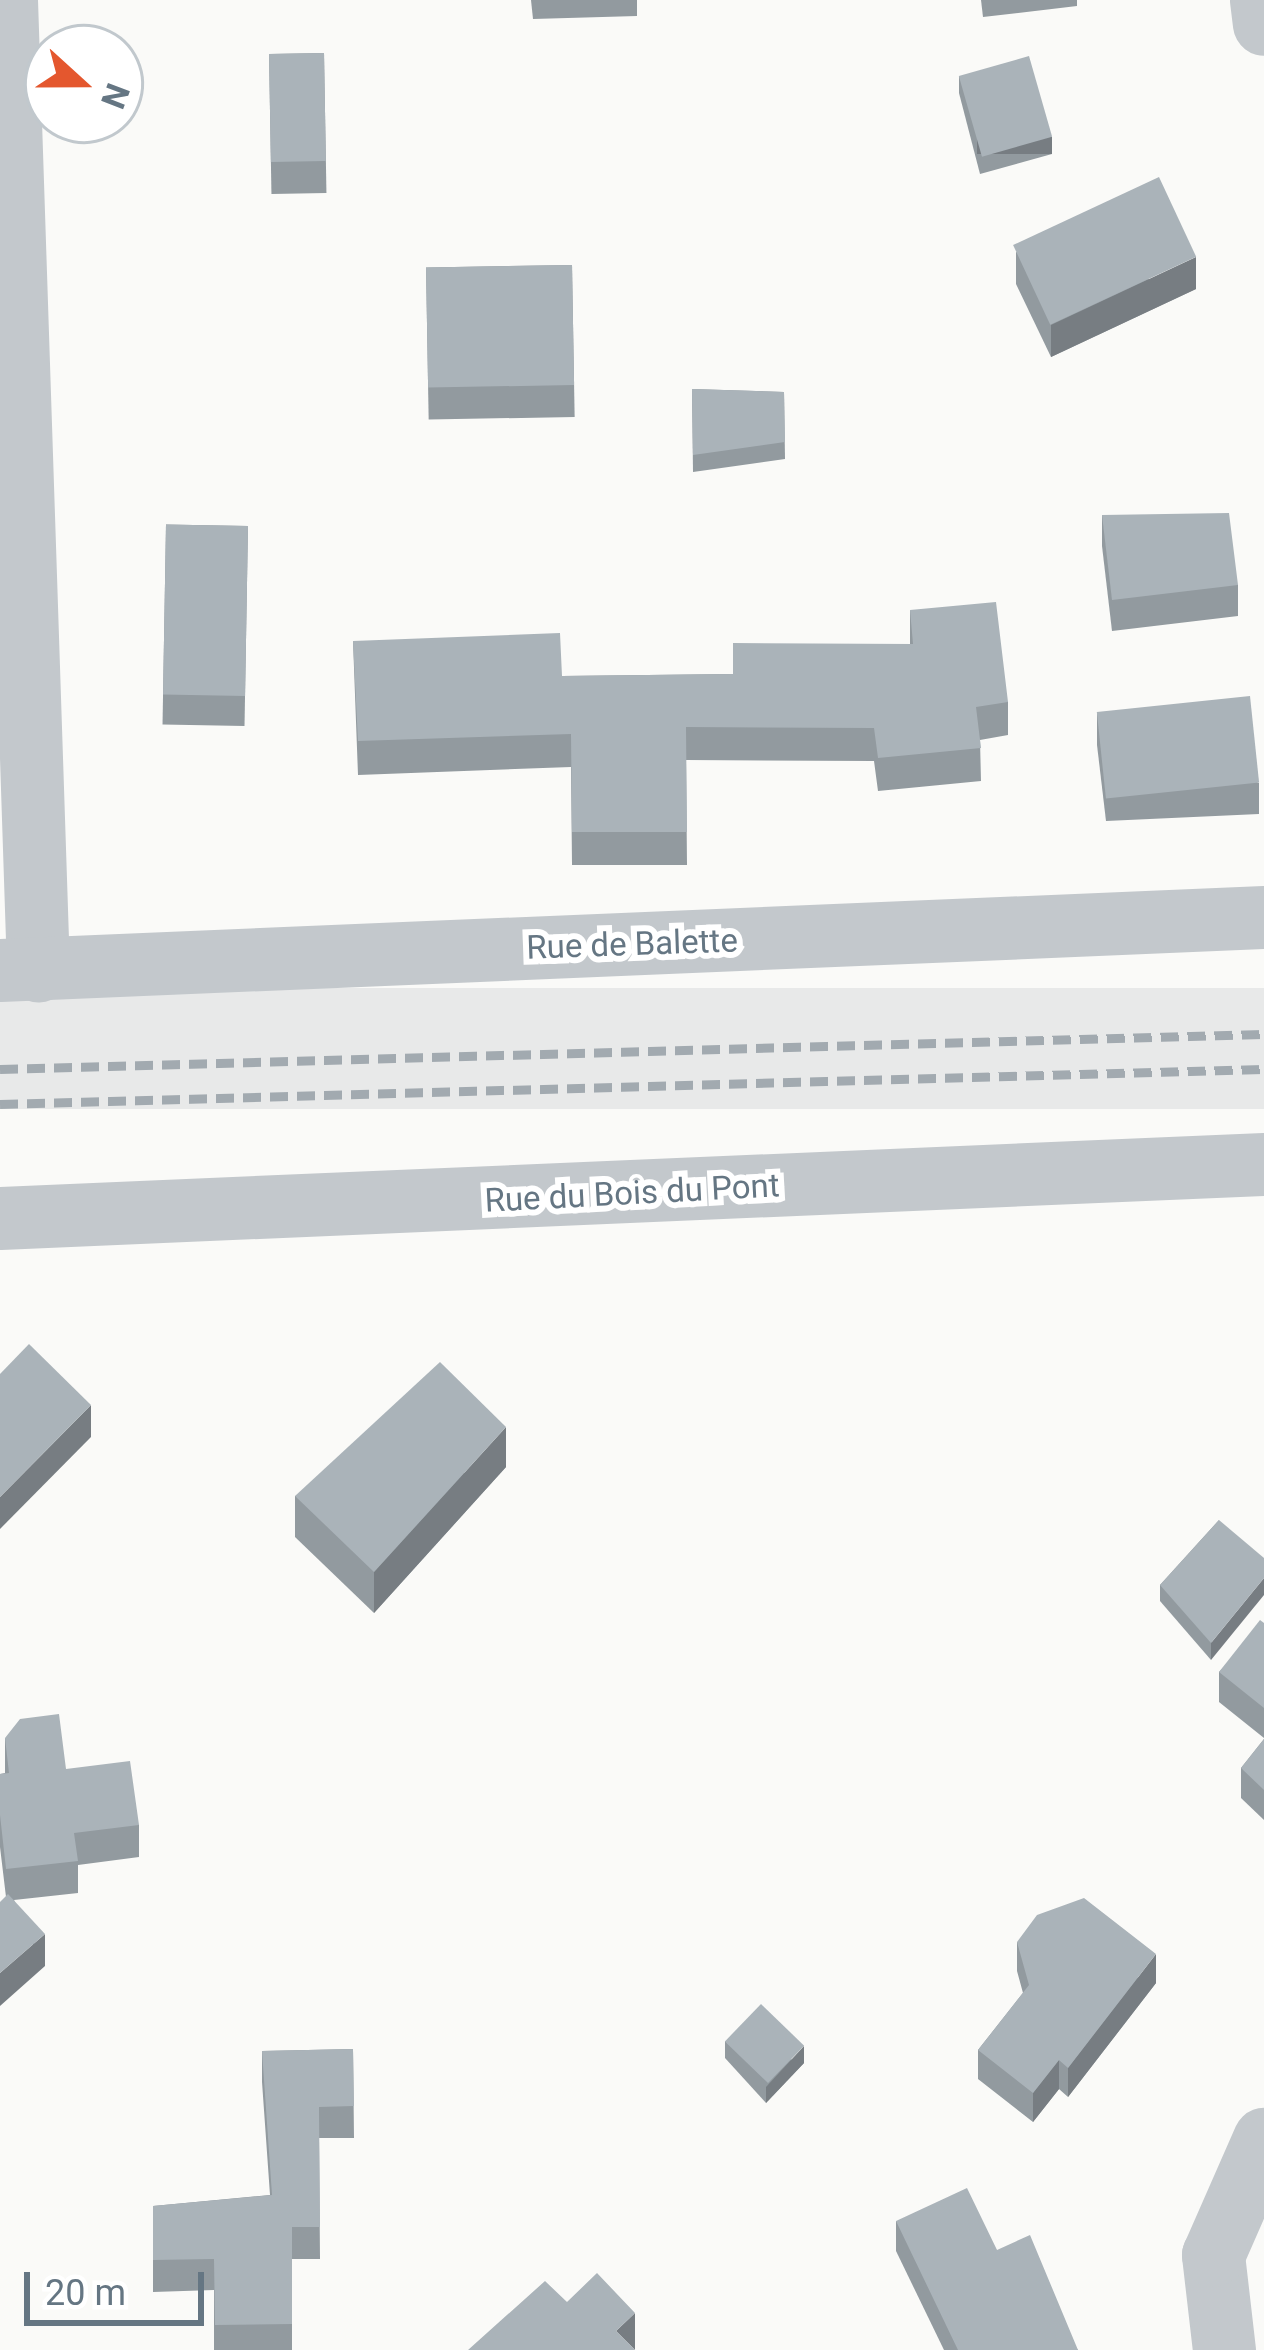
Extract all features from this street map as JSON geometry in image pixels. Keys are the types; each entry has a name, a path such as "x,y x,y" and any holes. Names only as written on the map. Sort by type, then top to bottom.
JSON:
{"street":[{"path":"6,0 19,970"},
{"path":"1261,0 1264,24"},
{"name":"Rue de Balette","path":"19,970 1264,917"},
{"name":"Rue du Bois du Pont","path":"0,1218 1264,1164"},
{"path":"1224,2350 1214,2254 1264,2139"}],"shaded area":[{"path":"0,988 1264,988 1264,1109 0,1109"}],"building":[{"path":"324,53 326,161 271,162 269,54"},
{"path":"1029,56 1052,137 982,157 959,76"},
{"path":"1159,177 1196,257 1050,325 1013,245"},
{"path":"572,265 574,385 428,388 426,268"},
{"path":"692,389 784,392 785,442 693,455"},
{"path":"1229,513 1238,585 1112,600 1102,515"},
{"path":"166,525 248,526 245,696 163,695"},
{"path":"996,602 1008,702 976,707 981,748 878,758 874,728 686,727 687,832 572,832 571,734 358,741 353,641 560,633 562,676 733,674 733,643 913,644 910,610"},
{"path":"1250,696 1259,783 1106,799 1097,712"},
{"path":"29,1344 91,1405 0,1497 0,1374"},
{"path":"440,1362 506,1427 374,1572 295,1496"},
{"path":"1219,1520 1264,1558 1264,1578 1211,1643 1160,1585"},
{"path":"1260,1620 1264,1623 1264,1708 1219,1672"},
{"path":"59,1714 66,1769 130,1761 139,1825 74,1833 78,1861 6,1869 0,1815 0,1774 9,1773 5,1738 20,1719"},
{"path":"1264,1739 1264,1790 1241,1768"},
{"path":"8,1894 45,1934 0,1973 0,1902"},
{"path":"1084,1898 1156,1954 1068,2068 1059,2060 1033,2093 978,2050 1029,1985 1017,1942 1037,1915"},
{"path":"761,2004 804,2046 768,2083 725,2041"},
{"path":"353,2049 354,2106 319,2107 320,2227 292,2227 292,2324 215,2325 214,2259 153,2260 153,2206 272,2195 262,2051"},
{"path":"967,2188 997,2250 1030,2235 1078,2350 958,2350 896,2221"},
{"path":"597,2273 635,2313 616,2331 635,2350 468,2350 545,2281 567,2302"}],"railway":[{"path":"0,1069 1264,1034"},
{"path":"0,1104 1264,1069"}]}
